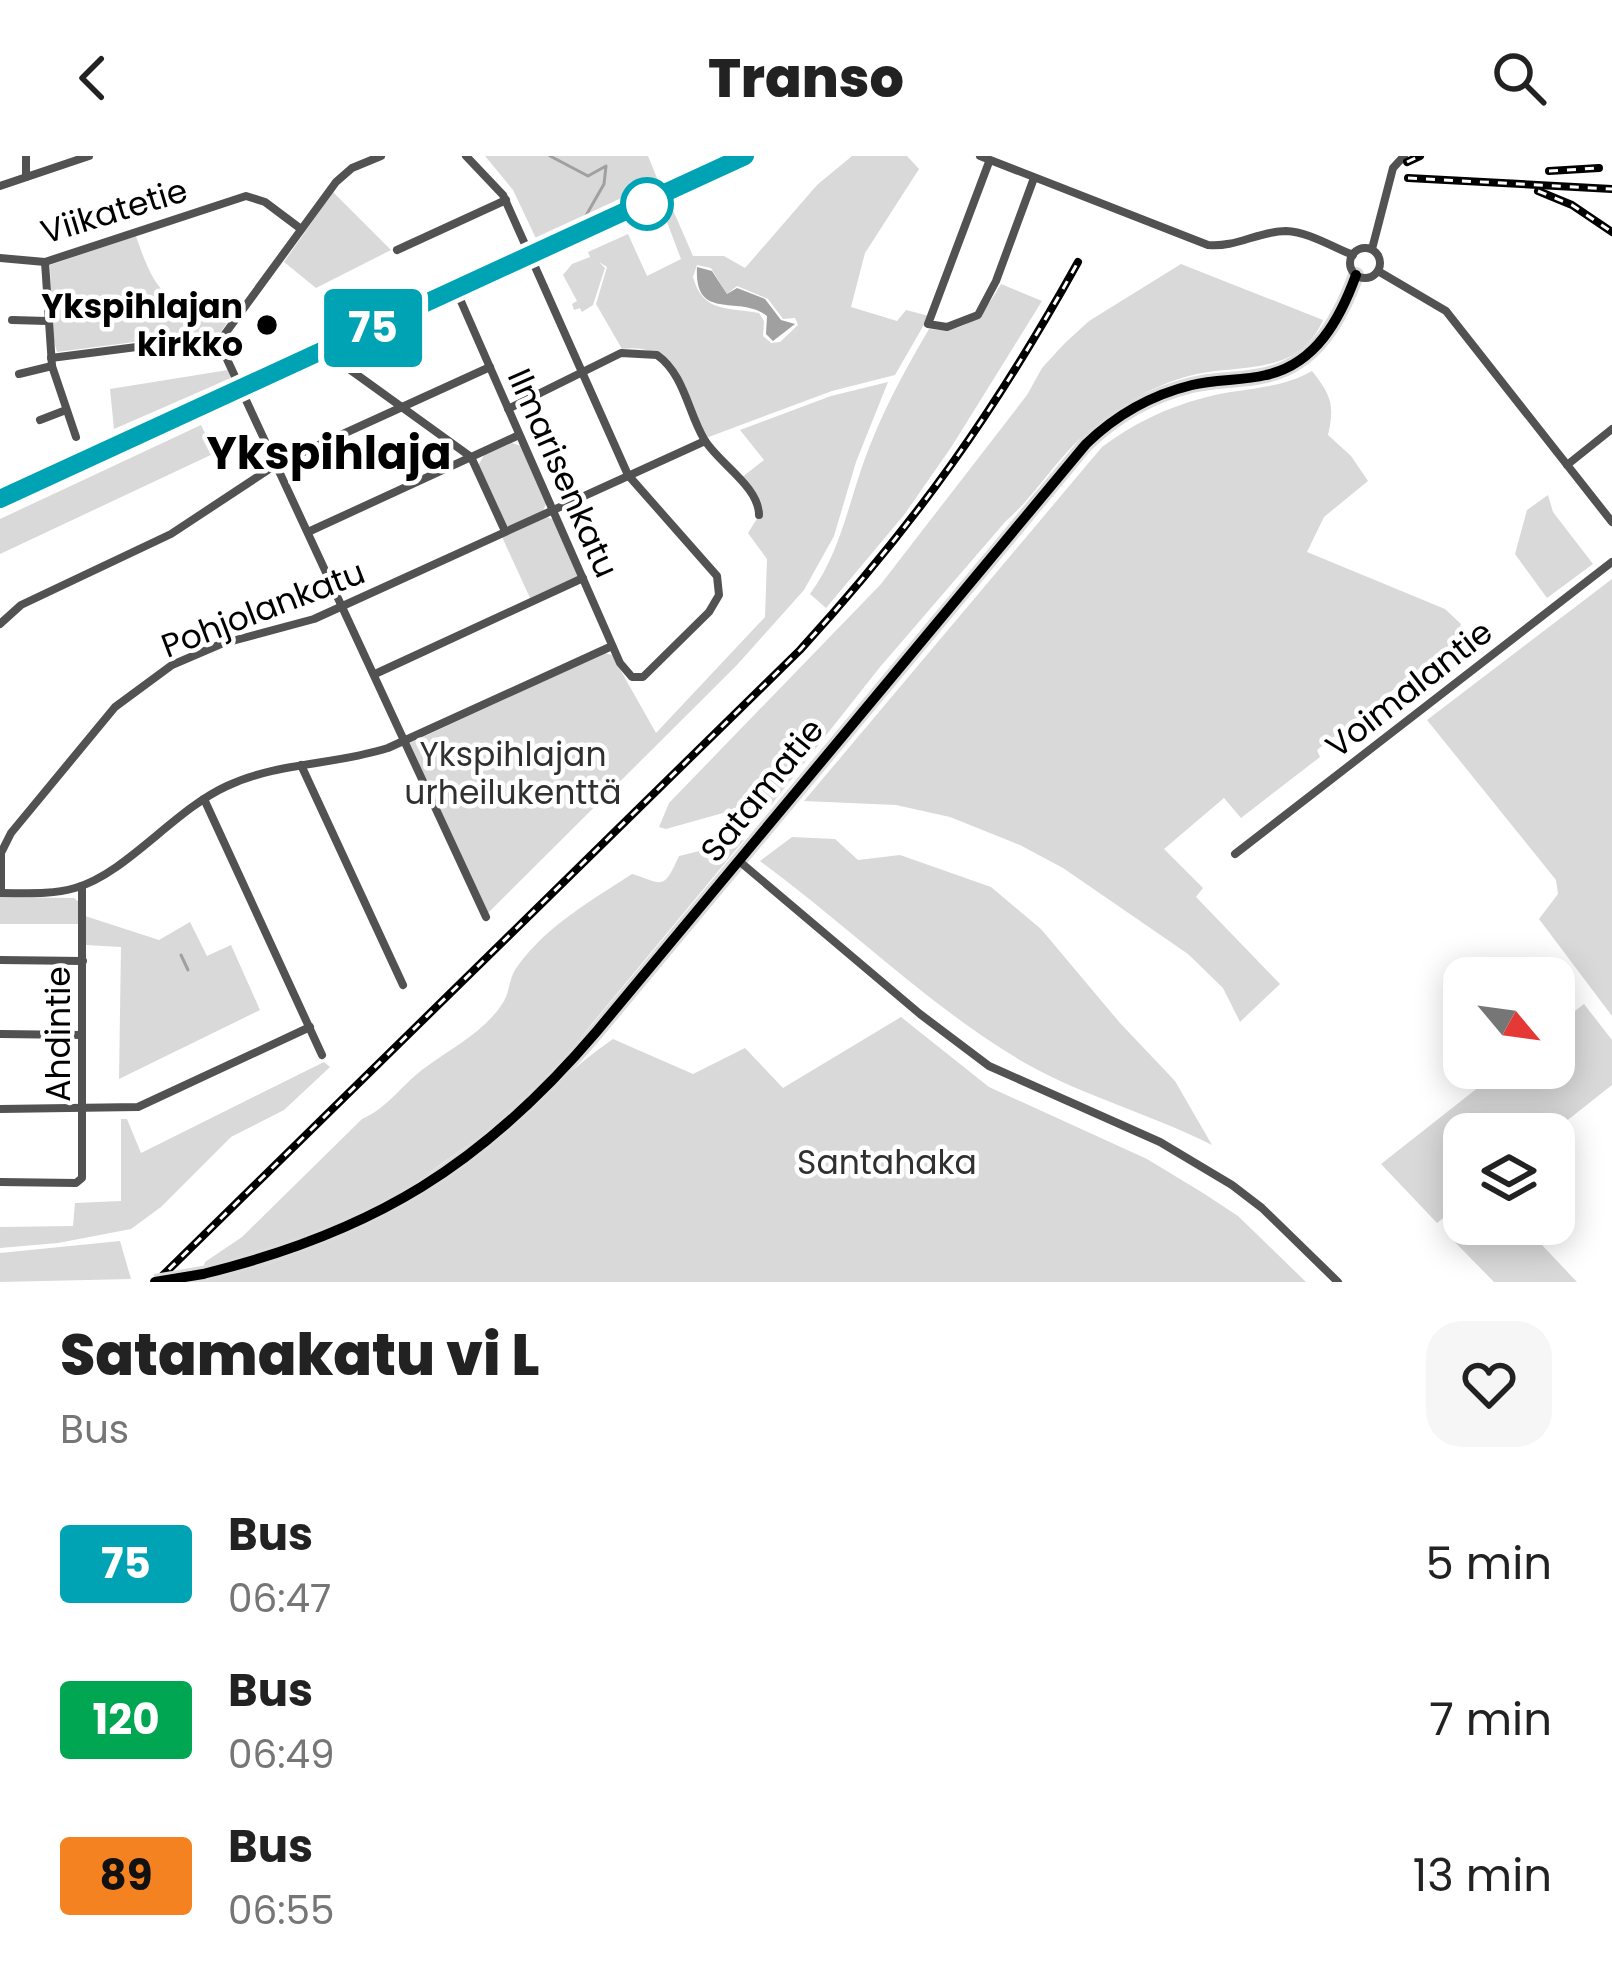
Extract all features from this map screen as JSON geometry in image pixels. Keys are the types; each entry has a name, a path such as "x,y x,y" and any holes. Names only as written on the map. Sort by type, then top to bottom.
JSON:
{"main road":[{"name":"Satamatie","path":"155,1282 257,1261 351,1227 430,1184 484,1145 568,1065 1086,444 1117,418 1164,394 1267,375 1298,362 1327,335 1356,275"}],"street":[{"path":"26,156 26,178"},
{"path":"0,186 89,156"},
{"path":"218,342 345,172 381,156"},
{"path":"466,156 506,200 628,475"},
{"path":"0,499 745,156"},
{"path":"1372,249 1393,167 1404,156"},
{"path":"1034,178 996,281 978,315 947,327 928,324 985,159 1208,245 1290,231 1353,255"},
{"name":"Viikatetie","path":"0,258 45,262 246,196 266,202 302,229"},
{"path":"397,250 506,200"},
{"path":"1360,248 1372,249 1381,261 1378,271 1367,278 1356,275 1350,265 1353,255 1360,248"},
{"path":"45,262 52,362 76,437"},
{"path":"1378,271 1446,311 1612,522"},
{"name":"Ilmarisenkatu","path":"456,290 612,646 628,674 643,677 709,611 719,586 714,570 628,475"},
{"path":"12,320 47,321"},
{"path":"19,374 52,362 199,339 218,342"},
{"path":"218,342 486,917"},
{"path":"330,347 350,370 471,457 505,531"},
{"path":"508,409 631,351 657,356 668,364 705,441 757,500 759,515"},
{"path":"0,624 21,605 171,534 278,464 490,367"},
{"path":"40,420 66,410"},
{"path":"1567,465 1612,429"},
{"path":"308,532 520,435"},
{"name":"Pohjolankatu","path":"1,893 6,839 80,746 128,695 191,656 294,626 705,441"},
{"name":"Voimalantie","path":"1235,854 1612,562"},
{"path":"375,674 583,578"},
{"path":"1,893 56,892 82,886 204,800 254,776 365,755 405,741 612,646"},
{"path":"301,764 404,985"},
{"path":"204,800 322,1055"},
{"path":"739,861 989,1066 1160,1142 1220,1178 1262,1208 1338,1282"},
{"name":"Ahdintie","path":"0,1182 80,1182 82,886"},
{"path":"0,960 82,961"},
{"path":"0,1109 138,1107 310,1027"},
{"path":"0,1034 82,1036"}],"green space":[{"path":"485,156 648,156 663,193 541,249 513,190"},
{"path":"852,156 907,156 919,169 865,253 851,307 897,321 906,310 929,316 895,375 832,391 706,438 686,390 668,363 641,349 622,349 596,304 607,267 599,262 605,268 593,305 582,312 574,310 572,304 577,301 563,275 572,264 590,257 588,252 628,234 647,276 681,259 665,217 673,210 693,256 724,256 745,268 817,185","holes":["697,265 711,268 727,294 737,286 768,299 783,319 795,318 798,325 780,342 771,343 763,336 759,313 718,306 703,297 693,277"]},
{"path":"333,192 391,250 316,288 284,262"},
{"path":"136,236 150,272 167,295 227,323 217,337 189,335 57,352 50,265"},
{"path":"1181,264 1323,320 1312,339 1281,360 1185,377 1106,417 1067,452 1005,522 880,667 771,805 659,827 669,803 881,584 1064,344 1089,321"},
{"path":"1001,284 1042,301 904,515 826,608 810,594 835,547 870,446 901,378 929,329 954,328 973,320"},
{"path":"228,370 231,378 114,429 110,389"},
{"path":"1312,371 1330,401 1328,435 1368,481 1324,517 1307,552 1445,609 1461,624 1452,643 1317,750 1320,757 1241,818 1224,798 1164,849 1203,888 1196,897 1280,984 1240,1022 1223,988 1188,954 1063,868 1020,845 950,817 896,805 804,801 1102,447 1176,407 1286,382"},
{"name":"Ykspihlajan urheilukenttä","path":"888,382 856,462 834,536 804,590 736,666 487,914 410,743 605,653 612,655 656,733 765,617 767,559 748,533 763,509 741,478 764,460 740,430 831,396"},
{"path":"201,425 215,453 0,554 0,519"},
{"path":"512,443 521,446 546,504 543,511 509,527 478,466 484,455"},
{"path":"1548,495 1553,512 1593,564 1547,598 1515,554 1527,510"},
{"path":"546,517 553,519 578,576 530,598 502,537"},
{"path":"1612,579 1612,1016 1575,967 1575,957 1568,957 1539,919 1558,894 1556,880 1427,720"},
{"path":"792,837 835,839 858,860 900,855 991,887 1041,929 1175,1081 1212,1145 1047,1075 956,1017 760,861"},
{"path":"744,840 562,1060 502,1121 403,1191 334,1226 203,1269 205,1262 242,1237 362,1119 488,1021 504,1001 517,967 556,926 632,874 661,882 679,856"},
{"path":"0,897 74,898 79,902 78,924 0,924"},
{"path":"85,916 159,940 190,922 207,956 231,945 260,1010 119,1079 121,947 86,945"},
{"path":"1584,1004 1612,1040 1612,1085 1575,1114 1446,1113 1476,1089 1575,1089 1575,1011"},
{"name":"Santahaka","path":"901,1017 989,1087 1147,1159 1203,1193 1238,1216 1306,1282 201,1282 305,1250 434,1186 613,1039 693,1074 745,1048 783,1088"},
{"path":"324,1062 330,1067 284,1110 231,1137 161,1207 131,1229 0,1248 0,1227 73,1226 75,1203 121,1201 121,1119 127,1119 141,1153"},
{"path":"1443,1115 1443,1218 1437,1223 1381,1164"},
{"path":"120,1241 131,1279 0,1282 0,1253"},
{"path":"1458,1245 1542,1245 1577,1282 1494,1282"}],"shaded area":[{"path":"697,267 712,271 727,294 737,288 765,299 781,320 795,324 773,341 766,334 767,316 703,295"}],"waterway":[{"path":"550,156 588,176 606,166 604,184 584,219"},
{"path":"181,955 188,970"}],"railway":[{"path":"1407,162 1420,156"},
{"path":"1549,171 1599,168"},
{"path":"1408,178 1612,189"},
{"path":"1538,191 1572,205 1612,232"},
{"path":"156,1282 800,650 951,465 1016,368 1078,262"}],"bus line":[{"name":"75","path":"0,499 745,156"}],"place":[{"name":"Ykspihlajan kirkko","path":"267,325"}],"district":[{"name":"Ykspihlaja","path":"329,453"}]}
